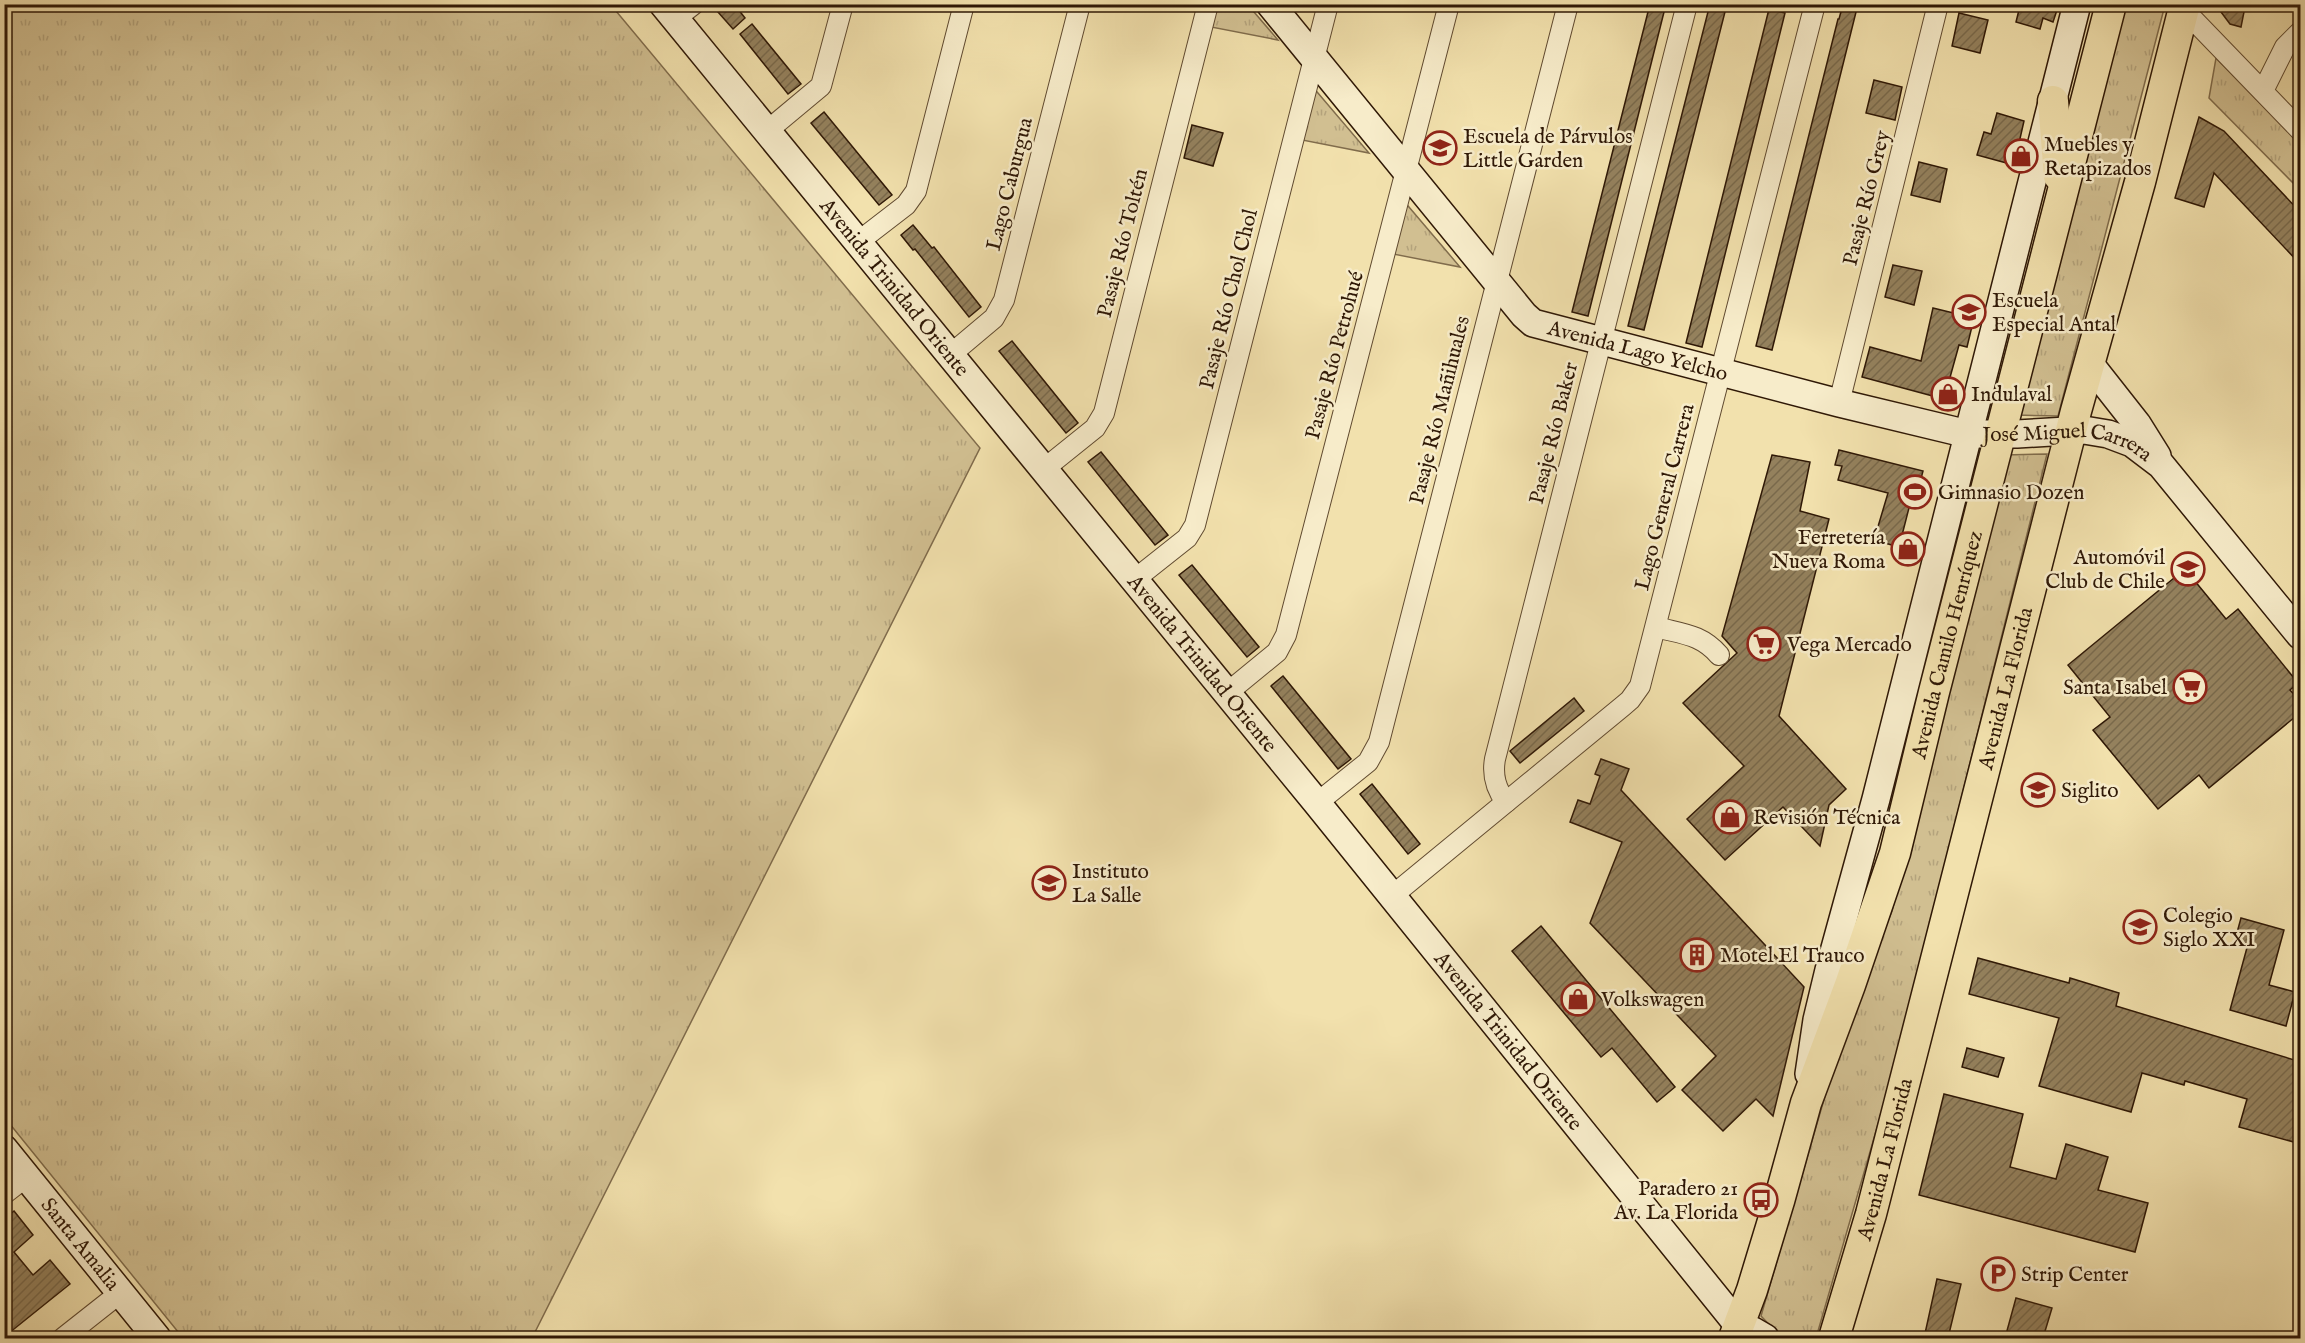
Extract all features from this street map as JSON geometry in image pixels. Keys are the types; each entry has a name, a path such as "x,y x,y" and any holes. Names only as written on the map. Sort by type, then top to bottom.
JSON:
{"main road":[{"name":"Avenida Camilo Henríquez","path":"1745,1335 1806,1103 1850,985 1895,853 2111,4"},
{"name":"Avenida La Florida","path":"1834,1338 1874,1204 2089,363 2140,182 2185,8"},
{"path":"2052,101 2062,200"}],"street":[{"path":"766,131 821,86 843,4"},
{"path":"858,242 906,205 916,190 964,4"},
{"name":"Lago Caburgua","path":"950,355 994,318 1005,300 1080,4"},
{"name":"Pasaje Río Toltén","path":"1044,470 1095,428 1104,414 1208,4"},
{"name":"Avenida Lago Yelcho","path":"1270,4 1497,282 1533,322 1721,373 1968,434"},
{"name":"Pasaje Río Chol Chol","path":"1134,580 1187,538 1195,525 1328,4"},
{"name":"Pasaje Río Petrohué","path":"1227,693 1277,652 1286,636 1449,4"},
{"name":"Pasaje Río Mañihuales","path":"1317,803 1361,769 1379,742 1568,4"},
{"name":"Pasaje Río Baker","path":"1506,802 1494,779 1495,759 1687,4"},
{"name":"Lago General Carrera","path":"1392,896 1630,700 1643,678 1815,4"},
{"name":"Pasaje Río Grey","path":"1839,403 1938,4"},
{"name":"Avenida Camilo Henríquez","path":"1806,1103 1817,1020 2077,4"},
{"path":"2185,8 2301,130"},
{"name":"Avenida Trinidad Oriente","path":"677,9 766,131 1317,803 1745,1335"},
{"path":"2263,92 2285,47 2301,32"},
{"name":"José Miguel Carrera","path":"2089,363 2146,437 2161,465"},
{"name":"José Miguel Carrera","path":"1968,434 2017,434 2072,430 2098,432 2120,438 2142,449 2161,465 2301,635"},
{"path":"1656,627 1702,639 1719,655"},
{"name":"Santa Amalia","path":"4,1149 157,1338"},
{"path":"4,1194 27,1176"},
{"path":"63,1338 120,1293"}],"green space":[{"path":"4,5 611,5 980,448 532,1338 183,1338 5,1118"},
{"path":"1215,5 1248,5 1278,40 1211,27"},
{"path":"2120,5 2165,5 2058,416 2016,415"},
{"path":"2216,58 2300,144 2300,190 2209,98"},
{"path":"1312,86 1369,153 1302,140"},
{"path":"1403,200 1460,267 1393,254"},
{"path":"2047,454 1892,1076 1816,1338 1782,1338 1761,1316 1846,1024 1892,911 2004,455"}],"building":[{"path":"727,4 734,4 745,18 733,29 718,12"},
{"path":"1650,4 1665,8 1588,316 1572,312"},
{"path":"1710,4 1727,4 1644,330 1628,326"},
{"path":"1843,4 1858,4 1772,350 1756,346"},
{"path":"2011,4 2059,4 2053,22 2043,18 2040,29 2016,22 2019,10 2010,7"},
{"path":"2215,4 2245,7 2241,27 2230,24"},
{"path":"1769,9 1785,13 1702,347 1686,343"},
{"path":"1959,13 1988,20 1980,53 1952,46"},
{"path":"752,24 801,84 788,94 740,34"},
{"path":"1874,80 1902,87 1895,120 1866,113"},
{"path":"824,112 892,195 879,205 811,123"},
{"path":"1997,113 2024,121 2014,165 1977,155 1984,132 1991,134"},
{"path":"2199,117 2224,131 2301,213 2301,265 2214,173 2204,207 2175,198"},
{"path":"1192,125 1223,133 1213,166 1184,158"},
{"path":"1919,162 1947,169 1940,202 1911,195"},
{"path":"913,225 932,248 934,247 981,307 969,317 915,249 913,250 901,235"},
{"path":"1893,265 1922,271 1914,305 1885,297"},
{"path":"1933,308 1974,318 1967,347 1959,345 1944,399 1862,377 1870,347 1921,361"},
{"path":"1012,341 1078,423 1066,433 999,351"},
{"path":"1839,450 1923,471 1915,501 1911,500 1899,547 1874,540 1888,493 1838,480 1842,466 1835,465"},
{"path":"1101,452 1168,535 1155,545 1088,462"},
{"name":"Vega Mercado","path":"1772,455 1810,462 1800,511 1829,519 1779,716 1846,789 1829,805 1820,846 1783,807 1725,860 1687,819 1744,766 1683,703 1737,653 1722,636"},
{"path":"1192,565 1259,647 1247,657 1179,575"},
{"name":"Santa Isabel","path":"2185,569 2226,619 2238,609 2298,683 2290,690 2301,702 2301,712 2209,788 2199,775 2158,809 2093,730 2110,717 2068,665"},
{"path":"1283,676 1351,759 1338,769 1271,686"},
{"path":"1574,698 1584,711 1520,763 1510,751"},
{"name":"Motel El Trauco","path":"1601,759 1629,769 1621,790 1804,987 1773,1116 1756,1099 1723,1131 1682,1090 1716,1056 1590,923 1622,842 1570,822 1578,800 1590,804 1600,776 1595,774"},
{"path":"1372,784 1420,844 1408,854 1360,794"},
{"path":"2241,918 2284,930 2269,985 2295,992 2286,1026 2230,1010 2248,944 2235,940"},
{"name":"Volkswagen","path":"1541,926 1675,1087 1657,1102 1612,1048 1601,1057 1512,951"},
{"path":"1978,958 2069,983 2070,978 2119,993 2116,1006 2301,1062 2301,1144 2239,1127 2247,1099 2185,1081 2184,1085 2142,1073 2131,1112 2039,1086 2059,1018 1969,994"},
{"path":"1967,1048 2004,1058 1998,1077 1962,1067"},
{"path":"1944,1094 2023,1114 2010,1167 2056,1179 2066,1144 2108,1157 2098,1190 2148,1203 2135,1252 1919,1195"},
{"path":"14,1211 33,1235 14,1252 33,1275 50,1260 70,1284 4,1337 4,1219"},
{"path":"1937,1279 1961,1284 1948,1338 1924,1338"},
{"path":"2016,1298 2052,1308 2043,1338 2005,1338"}],"place":[{"name":"Escuela de Párvulos Little Garden","path":"1440,148"},
{"name":"Muebles y Retapizados","path":"2021,156"},
{"name":"Escuela Especial Antal","path":"1969,312"},
{"name":"Indulaval","path":"1948,394"},
{"name":"Gimnasio Dozen","path":"1915,492"},
{"name":"Ferretería Nueva Roma","path":"1908,549"},
{"name":"Automóvil Club de Chile","path":"2188,569"},
{"name":"Vega Mercado","path":"1764,644"},
{"name":"Santa Isabel","path":"2190,687"},
{"name":"Siglito","path":"2038,790"},
{"name":"Revisión Técnica","path":"1730,817"},
{"name":"Instituto La Salle","path":"1049,883"},
{"name":"Colegio Siglo XXI","path":"2140,927"},
{"name":"Motel El Trauco","path":"1697,955"},
{"name":"Volkswagen","path":"1578,999"},
{"name":"Paradero 21 Av. La Florida","path":"1761,1200"},
{"name":"Strip Center","path":"1998,1274"}]}
